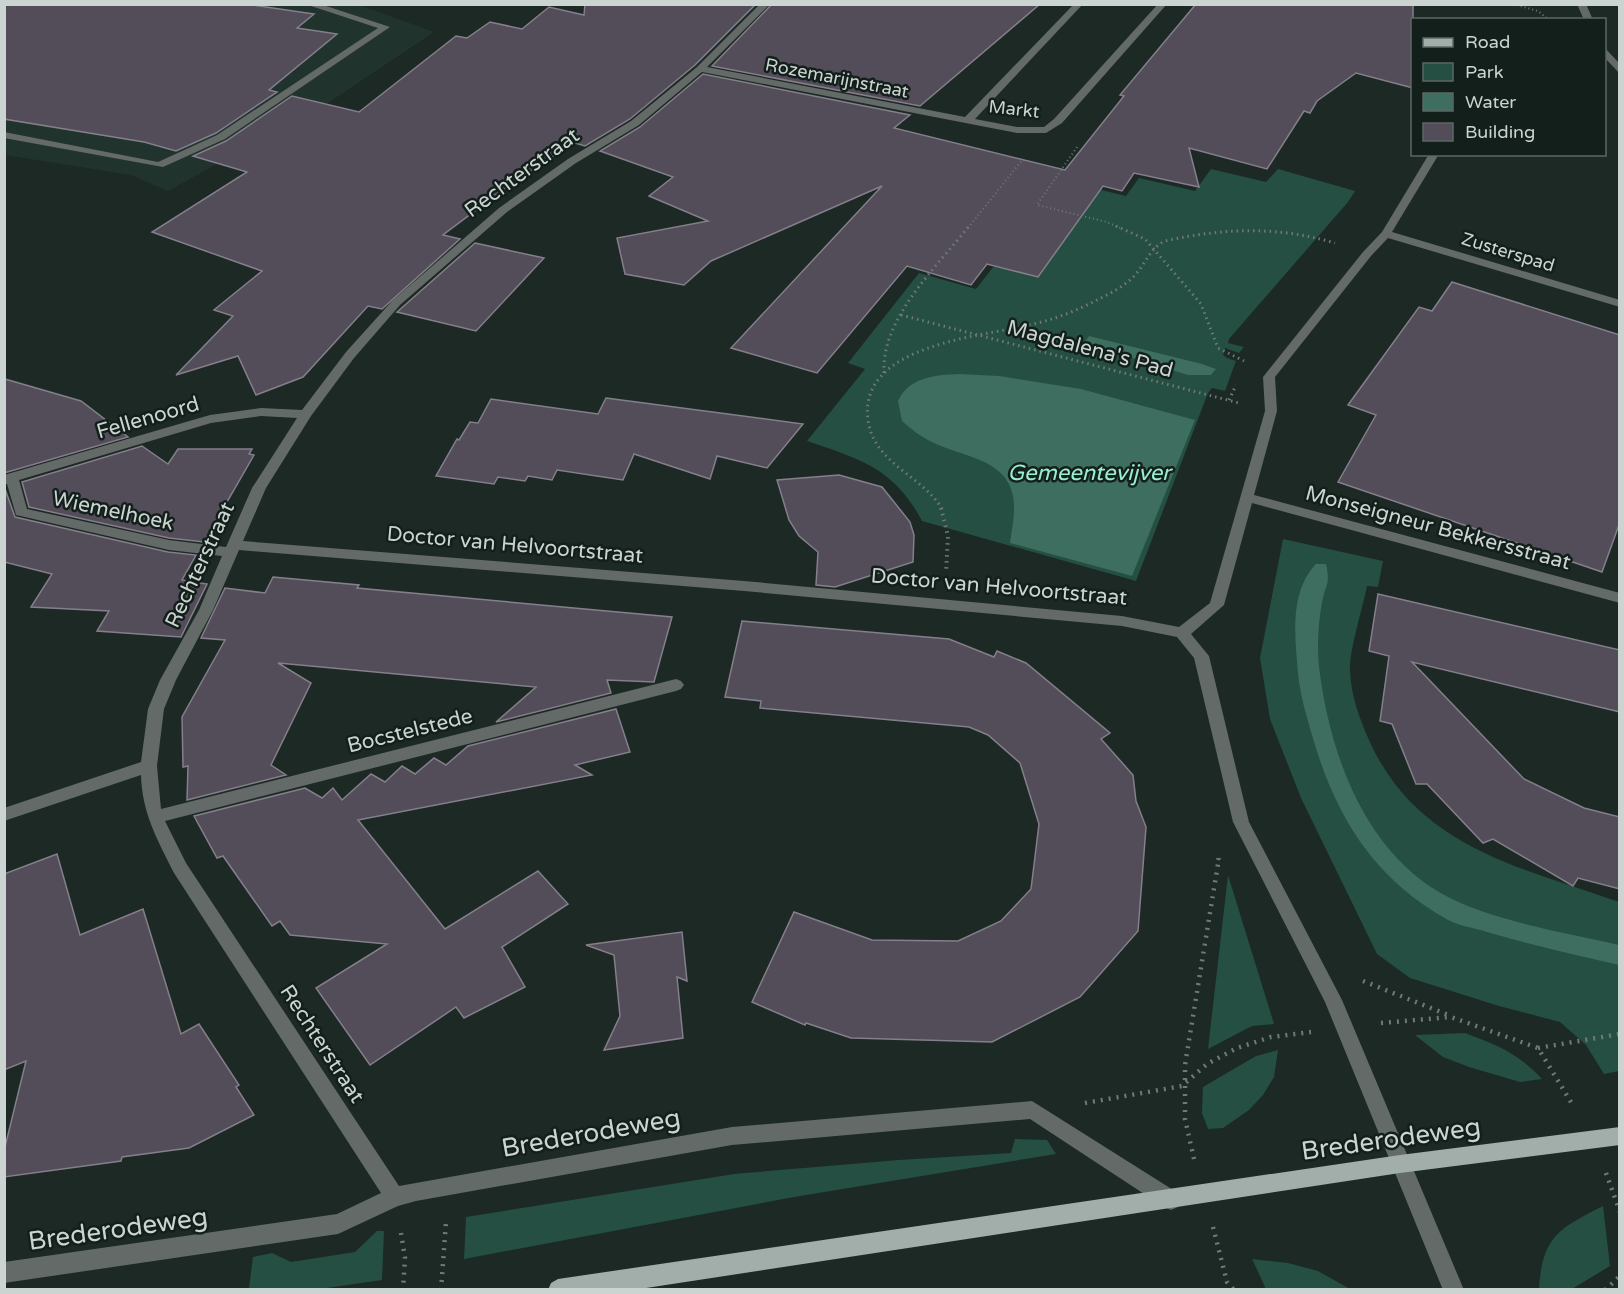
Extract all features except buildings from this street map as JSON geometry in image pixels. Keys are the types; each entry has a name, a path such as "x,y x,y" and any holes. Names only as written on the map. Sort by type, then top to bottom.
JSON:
{"main road":[{"name":"Brederodeweg","path":"558,1290 1400,1164 1620,1136"}],"street":[{"path":"4,135 159,165 221,136 385,27 309,4"},
{"name":"Rechterstraat","path":"395,1197 180,868 155,817 150,795 148,766 156,709 168,681 206,610 259,488 306,414 351,355 396,303 458,248 512,204 572,161 635,123 700,69 766,4"},
{"name":"Markt","path":"968,120 1079,4"},
{"name":"Markt","path":"968,120 1017,130 1046,130 1058,121 1163,4"},
{"path":"1581,4 1588,18"},
{"path":"1606,51 1620,71"},
{"name":"Rozemarijnstraat","path":"700,69 968,120"},
{"path":"1433,156 1386,234 1367,254 1269,376 1271,411 1217,605 1182,633 1201,656 1241,822 1345,1027 1454,1290"},
{"name":"Zusterspad","path":"1386,234 1620,304"},
{"name":"Fellenoord","path":"8,479 210,419 261,412 306,414"},
{"name":"Wiemelhoek","path":"8,479 21,512 169,545 233,549"},
{"name":"Monseigneur Bekkersstraat","path":"1246,498 1620,598"},
{"name":"Doctor van Helvoortstraat","path":"233,549 344,554 597,574 1122,621 1182,633"},
{"name":"Bocstelstede","path":"155,817 676,685"},
{"path":"4,815 148,766"},
{"path":"1032,1110 1171,1200"},
{"name":"Brederodeweg","path":"4,1273 338,1224 395,1197 450,1185 732,1136 1032,1110"}],"path":[{"path":"1513,4 1538,11 1547,18"},
{"path":"884,373 882,358 885,344 915,294 1046,130 1082,141 1037,205 1107,222 1145,239 1201,304 1218,348 1246,362"},
{"path":"947,537 945,519 938,501 890,462 872,436 867,414 871,393 884,373 908,357 977,335 1018,328 1063,315 1099,298 1132,278 1148,261 1152,249 1163,241 1233,230 1279,229 1367,254"},
{"name":"Magdalena's Pad","path":"901,315 1271,411"},
{"path":"1229,400 1238,381"},
{"path":"1182,1086 1204,935 1223,838 1241,822"},
{"path":"1312,960 1451,1017 1538,1048 1620,1034"},
{"path":"1032,1110 1069,1106 1182,1086 1207,1064 1237,1048 1271,1037 1451,1017"},
{"path":"1538,1048 1593,1140 1620,1212"},
{"path":"441,1290 441,1264 450,1185"},
{"path":"395,1197 405,1258 403,1290"},
{"path":"1605,1290 1620,1276"}],"shaded area":[{"path":"4,5 359,5 434,32 328,103 168,191 131,175 5,155"}],"green space":[{"path":"1211,169 1266,182 1278,169 1355,191 1348,202 1229,339 1228,343 1244,347 1239,353 1225,348 1223,355 1236,361 1225,391 1212,388 1208,393 1136,581 922,521 900,489 887,477 859,460 807,441 865,369 848,363 919,273 976,289 1061,180 1126,196 1139,178 1195,191"},
{"path":"1283,539 1383,561 1378,587 1367,586 1350,662 1352,689 1369,740 1389,776 1414,806 1443,829 1474,848 1509,864 1619,902 1619,1071 1604,1074 1586,1045 1560,1022 1499,1006 1410,978 1377,954 1301,798 1270,719 1260,658"},
{"path":"1228,875 1274,1024 1252,1026 1208,1049"},
{"path":"1465,1033 1506,1051 1542,1079 1520,1082 1469,1067 1443,1057 1415,1035"},
{"path":"1278,1050 1274,1077 1263,1095 1249,1110 1223,1128 1208,1129 1202,1113 1203,1087 1256,1056"},
{"path":"1015,1139 1047,1140 1056,1154 794,1197 464,1259 466,1217 734,1174 1011,1153"},
{"path":"1603,1206 1610,1266 1572,1289 1539,1289 1544,1257 1549,1245 1565,1228"},
{"path":"377,1231 384,1231 382,1280 320,1289 243,1289 249,1288 253,1257 272,1253 291,1262 355,1252"},
{"path":"1252,1259 1288,1263 1318,1271 1350,1289 1266,1289"}],"water":[{"path":"1089,336 1216,369 1211,375 1188,375 1084,343"},
{"name":"Gemeentevijver","path":"959,374 999,376 1081,389 1195,420 1132,576 1010,543 1014,502 1009,483 992,466 928,440 902,421 898,401 909,387 924,379"},
{"path":"1316,564 1326,564 1328,577 1323,597 1318,643 1324,701 1343,768 1357,801 1375,831 1396,858 1422,881 1452,899 1512,920 1619,945 1619,965 1536,946 1452,922 1398,885 1361,842 1332,792 1321,764 1300,689 1295,631 1296,616 1301,588 1307,575"}]}
